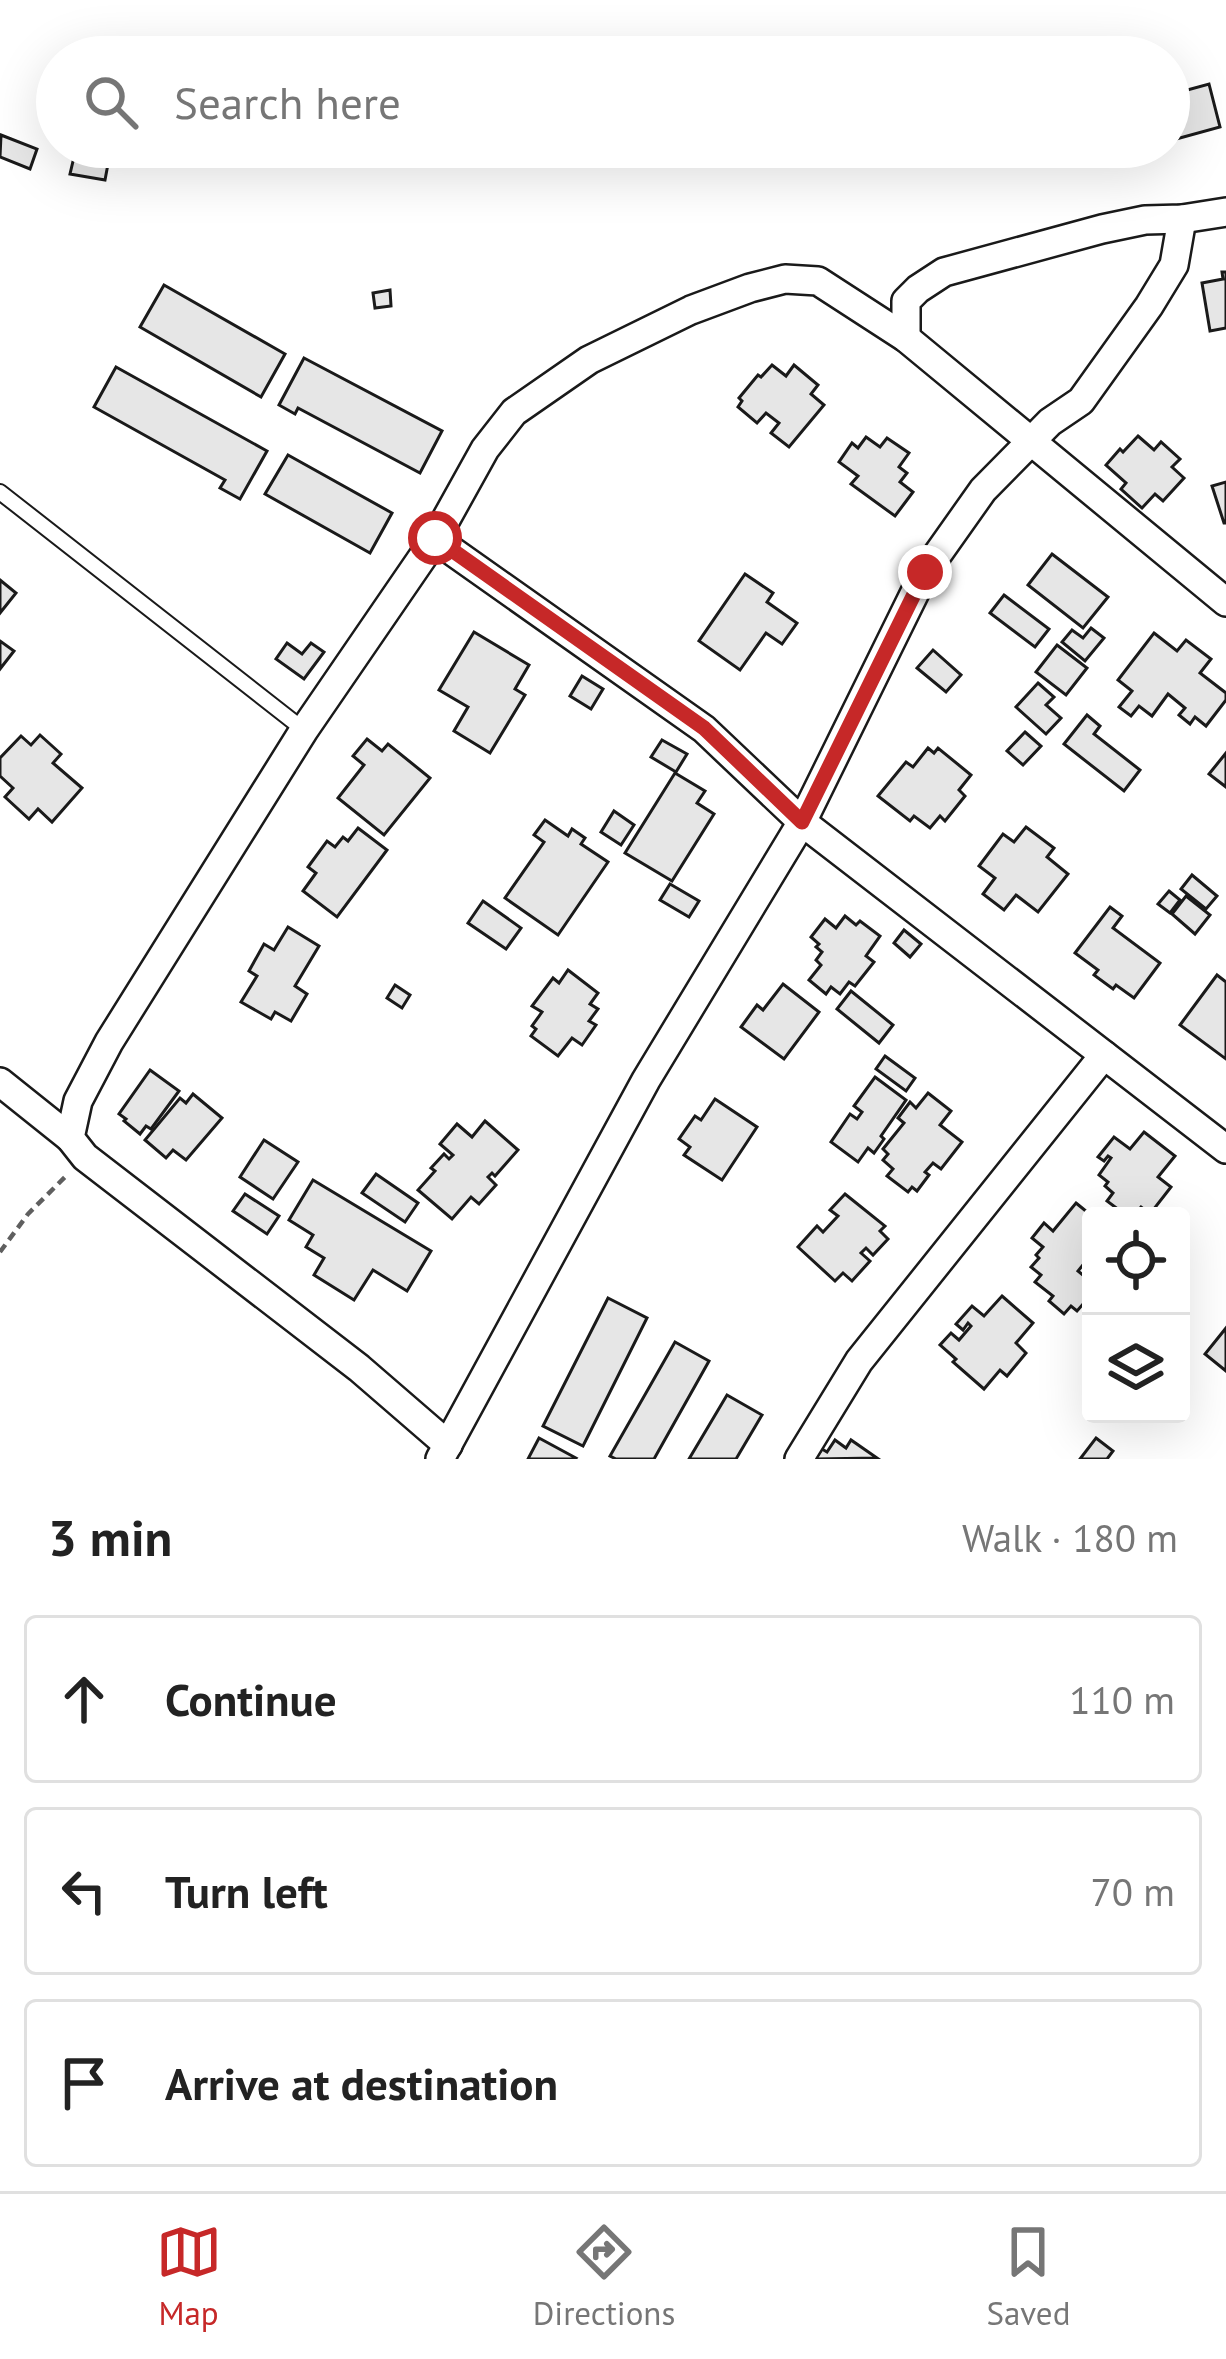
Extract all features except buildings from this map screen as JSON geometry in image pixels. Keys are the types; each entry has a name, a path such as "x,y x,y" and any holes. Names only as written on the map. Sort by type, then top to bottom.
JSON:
{"street":[{"path":"906,338 906,302 944,272 1102,229 1226,212"},
{"path":"0,1082 77,1148 359,1368 444,1452 646,1080 802,822 925,572 983,490 1029,441 1081,401 1174,265 1182,219"},
{"path":"77,1148 78,1102 109,1042 304,730 435,538 485,448 514,412 589,360 691,310 784,279 818,281 906,338 1226,602"},
{"path":"435,538 704,728 802,822 1226,1149"},
{"path":"799,1459 859,1361 1104,1055"}],"lane":[{"path":"0,492 304,730"}],"path":[{"path":"0,1252 77,1148"}],"route":[{"path":"435,538 704,728 802,822 925,572"}]}
